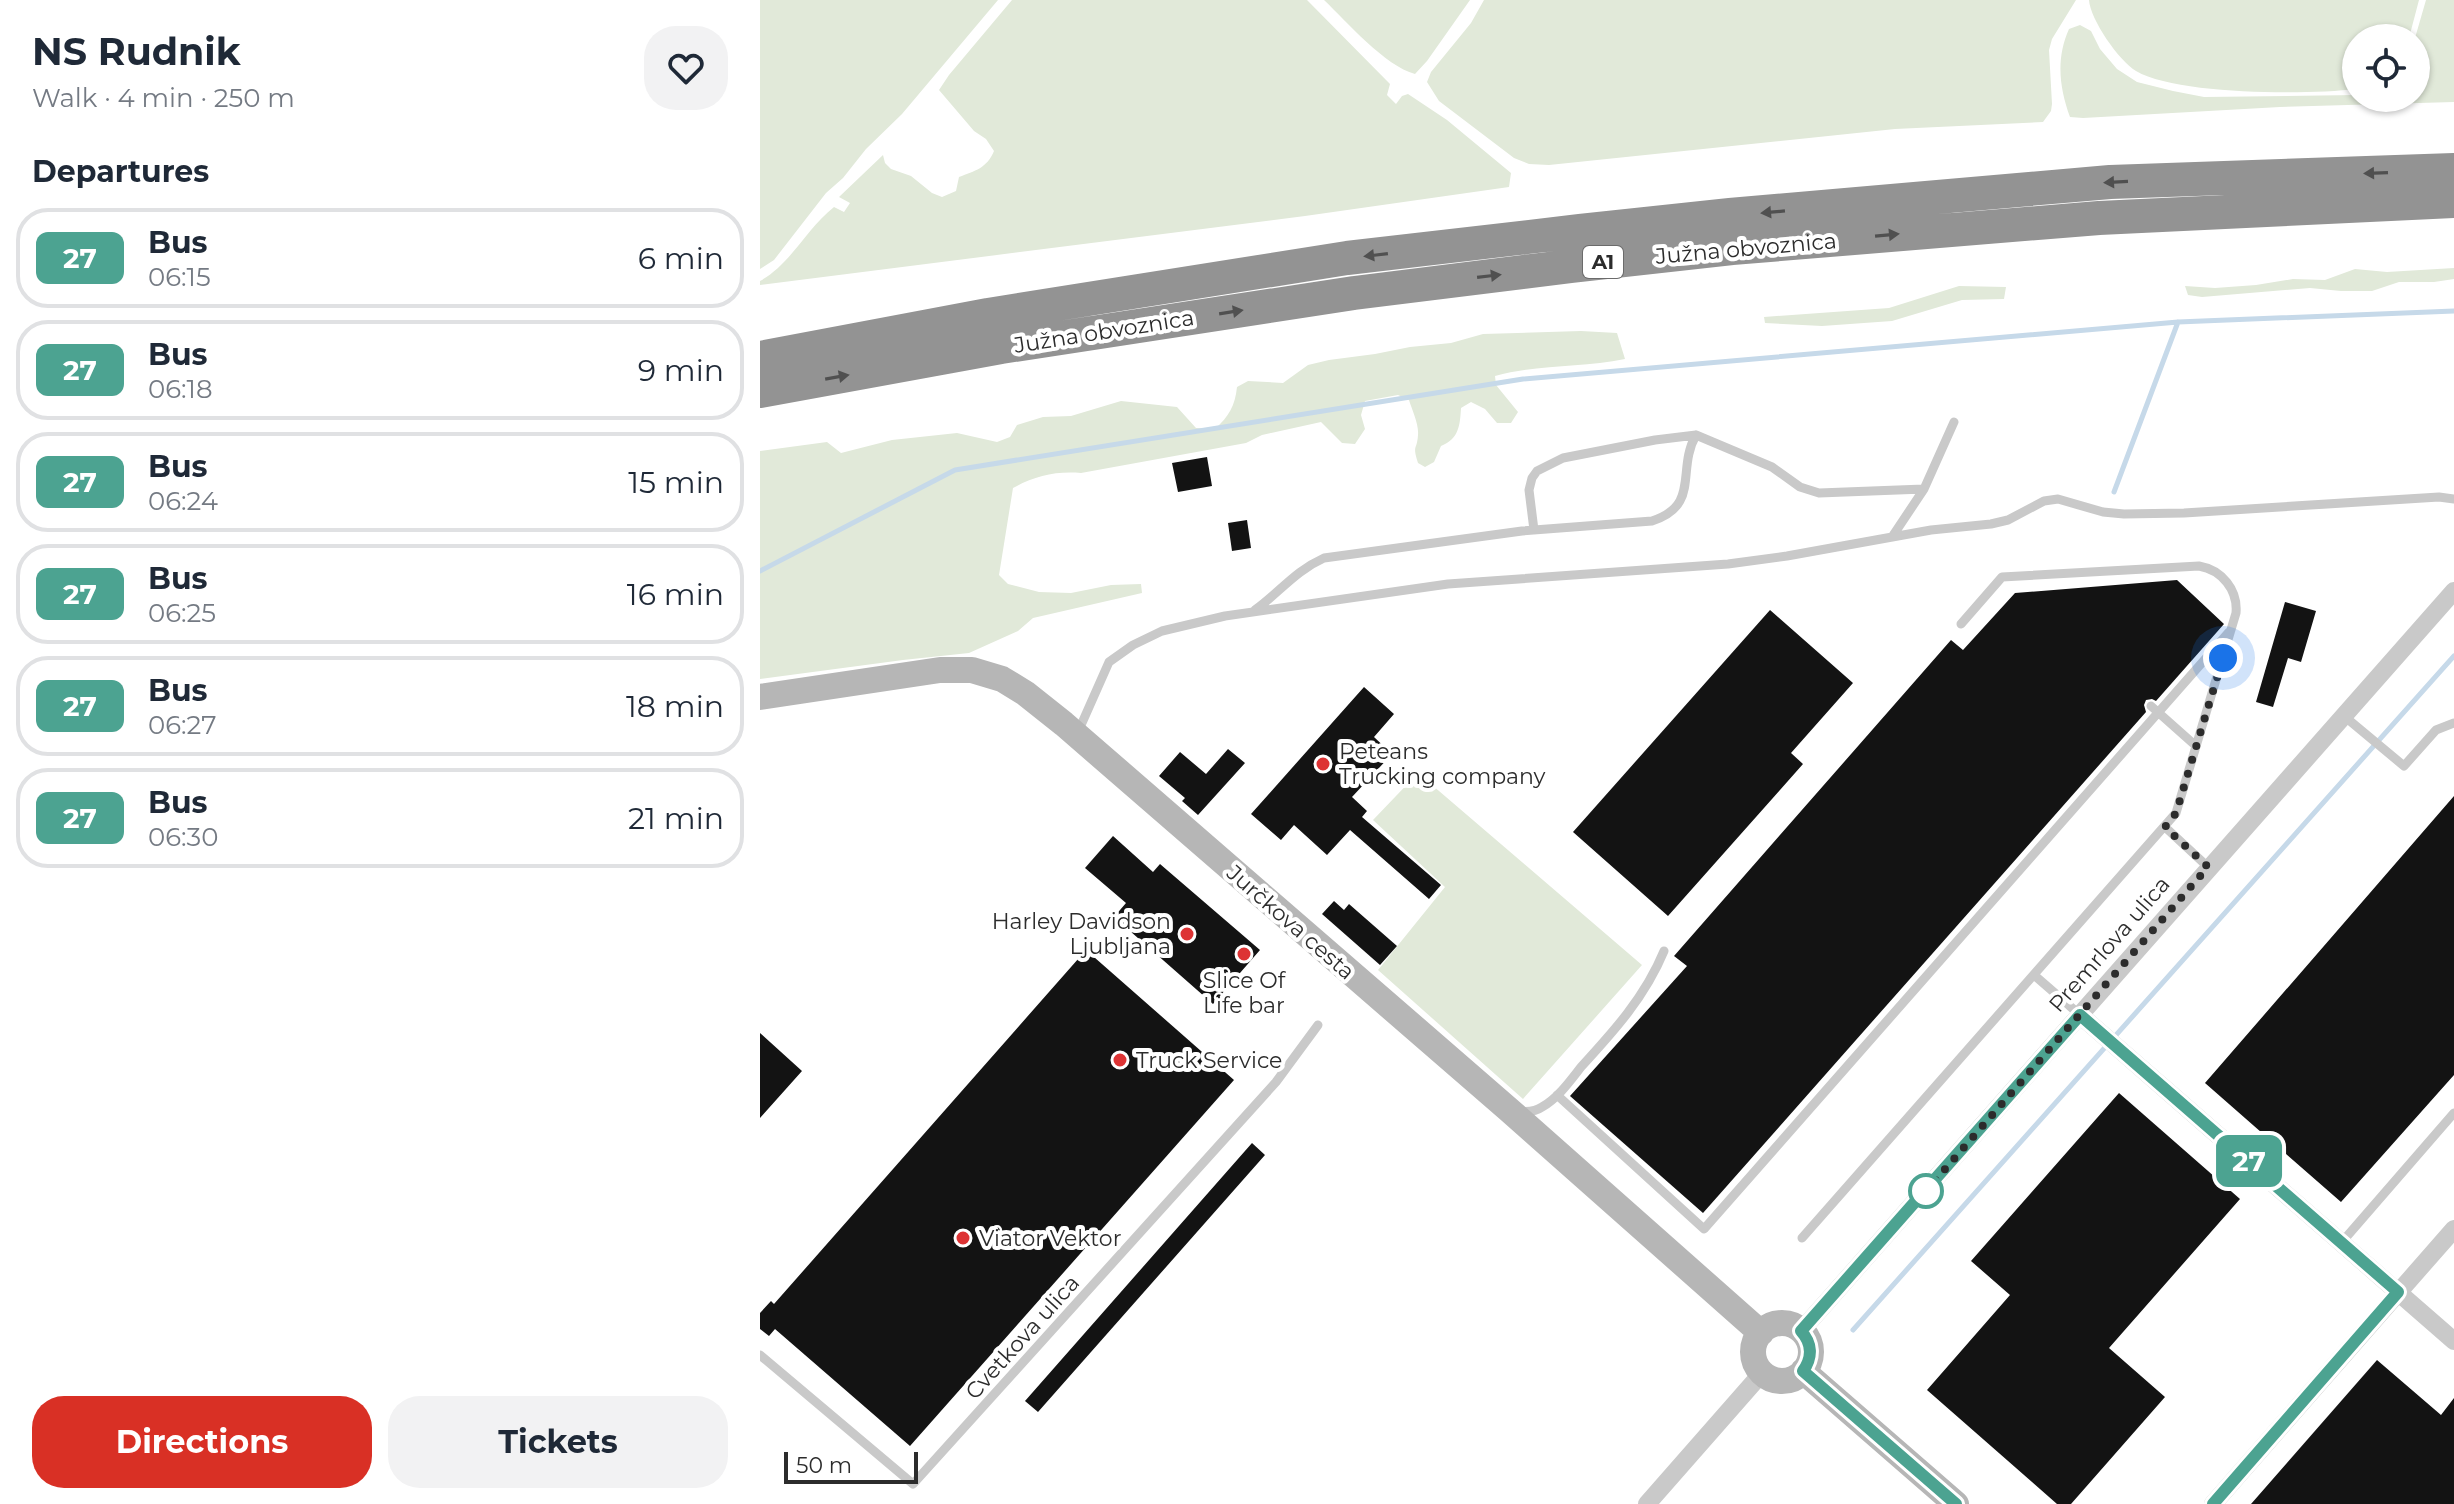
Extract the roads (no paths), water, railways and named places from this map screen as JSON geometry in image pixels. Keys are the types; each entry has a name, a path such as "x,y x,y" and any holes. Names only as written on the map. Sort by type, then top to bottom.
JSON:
{"highway":[{"name":"Južna obvoznica","path":"760,358 988,315 1347,258 1565,233 1730,215 2110,182 2454,170"},
{"name":"Južna obvoznica","path":"760,391 1047,340 1354,293 1732,248 2099,218 2454,201"}],"street":[{"name":"Premrlova ulica","path":"1801,1331 2454,591"},
{"name":"Jurčkova cesta","path":"760,697 940,670 972,670 1002,679 1025,693 1508,1109 1761,1333"},
{"path":"2080,1015 2454,1341"},
{"path":"2213,1504 2454,1229"},
{"path":"1781,1323 1801,1331 1811,1350 1808,1365 1803,1371 1784,1381 1762,1373 1753,1353 1756,1339 1761,1333 1781,1323"},
{"path":"1803,1371 1956,1504"},
{"path":"1647,1504 1762,1373"}],"lane":[{"path":"1892,537 1924,489 1954,422"},
{"path":"1534,530 1529,490 1537,471 1563,458 1696,435 1772,467 1800,487 1819,493 1924,489"},
{"path":"1253,612 1307,565 1324,558 1534,530 1652,521 1664,517 1679,504 1683,495 1687,462 1696,435"},
{"path":"1077,736 1109,662 1121,653 1162,631 1253,612 1448,584 1728,564 1787,556 2008,520 2044,501 2058,499 2103,512 2124,514 2439,497 2454,499"},
{"path":"1802,1238 2176,813 2232,629 2237,603 2229,585 2216,572 2199,566 2002,577 1961,624"},
{"path":"1557,1095 1704,1229 2155,710 2232,629"},
{"path":"2155,710 2196,746"},
{"path":"2344,716 2404,766 2436,730 2454,723"},
{"path":"2165,827 2208,867"},
{"path":"1508,1109 1535,1110 1557,1095 1642,995 1664,951"},
{"path":"2034,975 2080,1015"},
{"name":"Cvetkova ulica","path":"760,1355 913,1484 1276,1082 1318,1025"},
{"path":"2342,1242 2454,1113"}],"waterway":[{"path":"760,571 955,470 1523,379 2178,322 2454,311"},
{"path":"2114,492 2178,322"},
{"path":"1853,1330 2454,656"}],"place":[{"name":"Peteans Trucking company","path":"1323,764"},
{"name":"Harley Davidson Ljubljana","path":"1187,934"},
{"name":"Slice Of Life bar","path":"1244,954"},
{"name":"Truck Service","path":"1120,1060"},
{"name":"Viator Vektor","path":"963,1238"}]}
